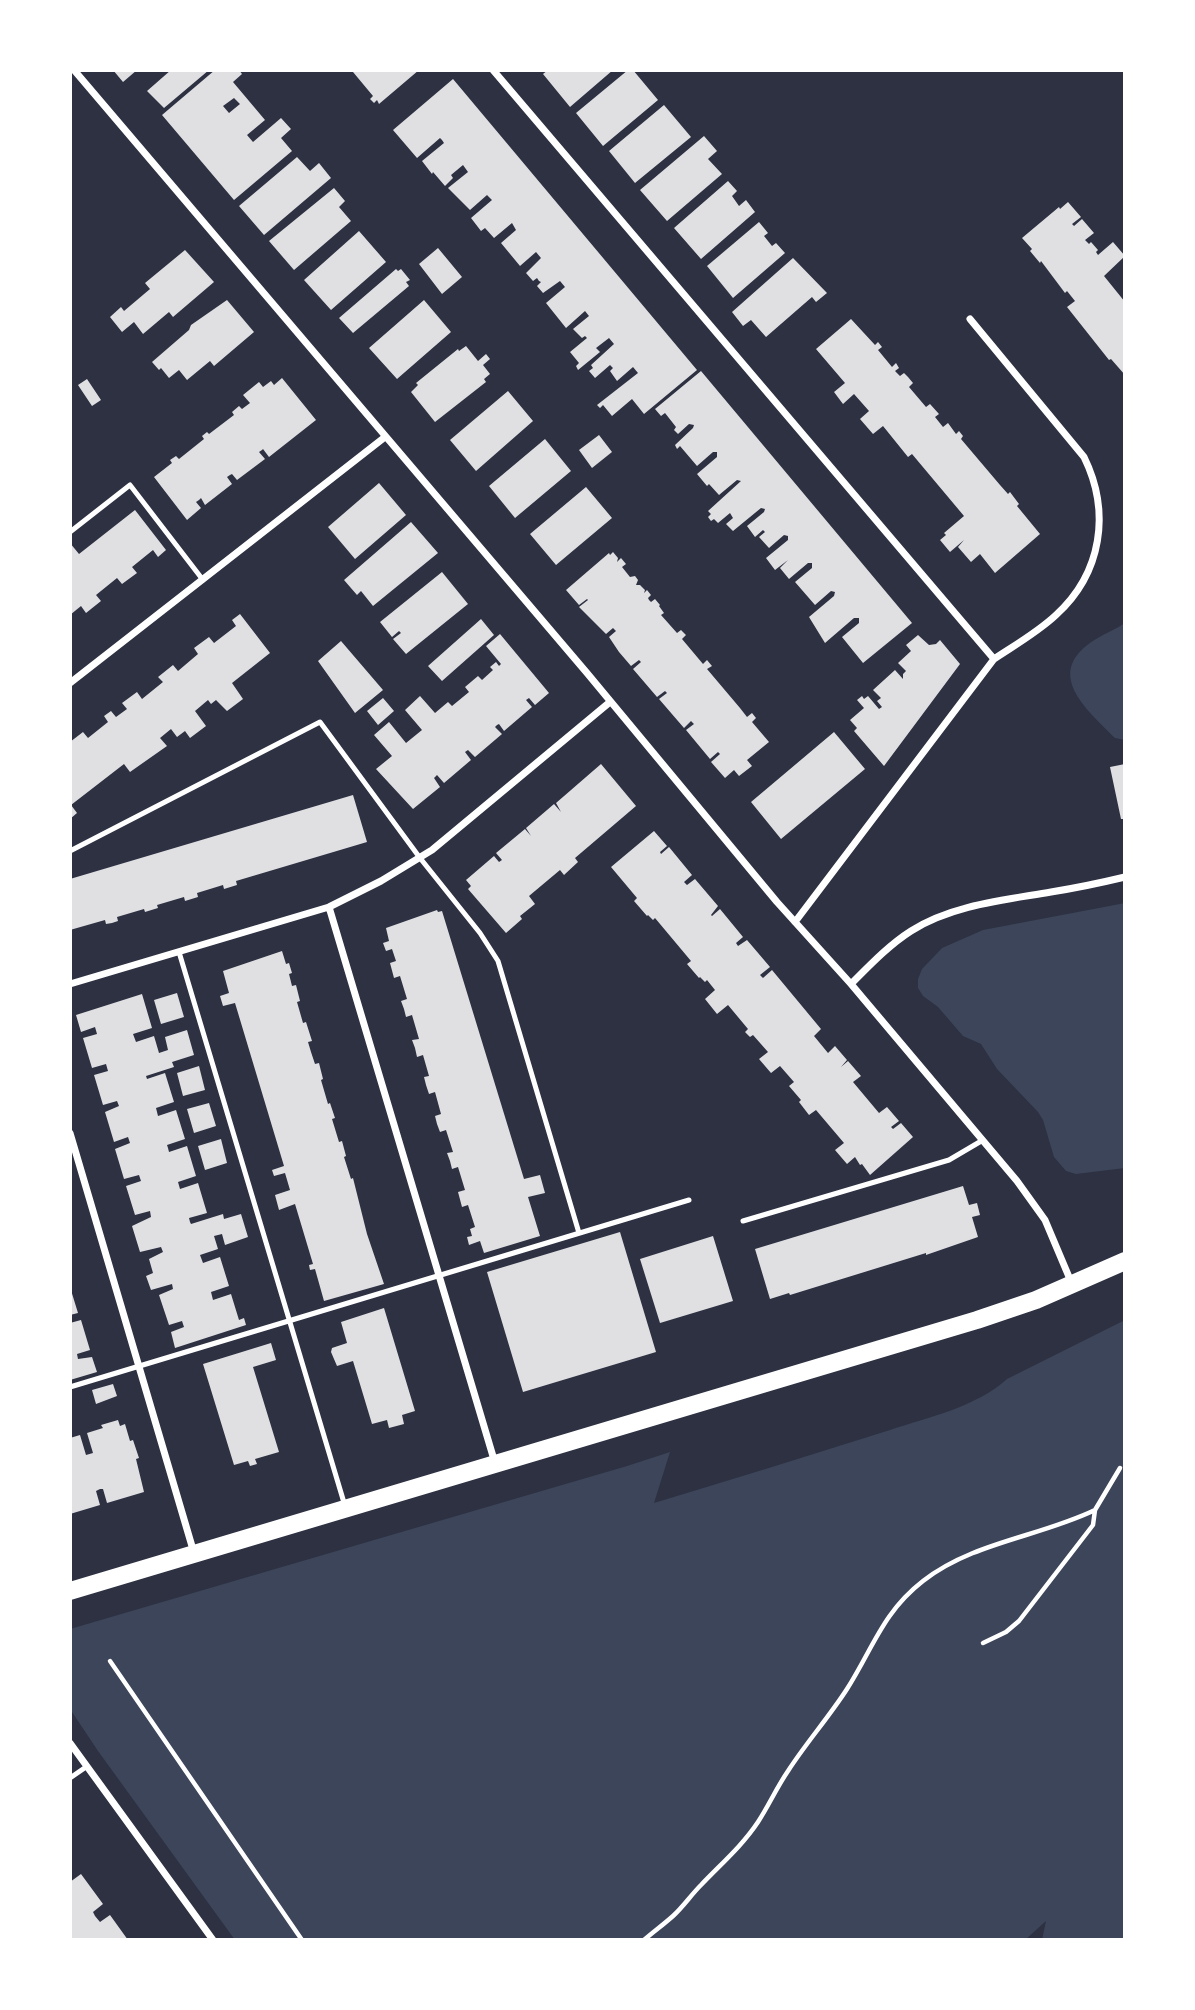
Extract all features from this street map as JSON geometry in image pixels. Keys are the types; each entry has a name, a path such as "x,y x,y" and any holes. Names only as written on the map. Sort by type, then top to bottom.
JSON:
{"main road":[{"path":"70,1591 986,1318 1125,1261"}],"street":[{"path":"74,70 1035,1203 1073,1284"},
{"path":"493,70 994,659"},
{"path":"795,922 994,659 1034,633 1073,598 1094,560 1099,540 1098,494 1084,457 970,319"},
{"path":"70,683 385,437"},
{"path":"70,984 328,907 382,881 420,858 610,702"},
{"path":"851,984 895,943 913,930 936,919 984,904 1125,877"},
{"path":"328,907 495,1464"},
{"path":"70,1133 194,1553"},
{"path":"70,1743 213,1940"}],"lane":[{"path":"70,532 130,485 203,580"},
{"path":"70,851 320,722 420,858 480,933 498,961 579,1233"},
{"path":"179,952 346,1508"},
{"path":"743,1221 949,1160 983,1140"},
{"path":"70,1387 689,1200"},
{"path":"70,1778 86,1767"}],"path":[{"path":"983,1643 1006,1632 1019,1621 1093,1525 1095,1510 1120,1468"},
{"path":"643,1940 674,1915 738,1848 758,1822 788,1771 848,1687 877,1632 921,1582 966,1554 1042,1531 1095,1510"},
{"path":"110,1661 302,1940"}],"shaded area":[{"path":"1125,623 1125,740 1115,738 1092,715 1074,690 1070,677 1072,664 1080,651"},
{"path":"1125,903 1125,1168 1076,1174 1066,1171 1054,1157 1038,1112 997,1069 981,1044 963,1036 938,1007 923,996 918,988 918,979 922,969 942,948 983,930"},
{"path":"1125,1320 1125,1940 1042,1940 1046,1921 1025,1940 235,1940 70,1709 70,1629 670,1452 654,1503 967,1404 995,1389 1007,1379"}],"building":[{"path":"113,70 137,70 123,82"},
{"path":"171,70 209,70 164,108 147,91"},
{"path":"215,70 239,70 242,74 233,82 265,120 247,135 253,142 281,118 291,129 281,138 292,151 234,200 162,115","holes":["234,98 240,104 229,113 223,106"]},
{"path":"419,70 379,104 377,100 374,103 370,99 373,96 353,72"},
{"path":"548,70 613,70 570,107 543,74"},
{"path":"628,70 633,70 658,100 603,146 576,113"},
{"path":"453,79 697,370 644,414 632,399 612,416 603,405 600,408 597,405 638,373 633,367 617,381 610,371 613,368 610,365 595,378 589,371 593,368 591,365 614,344 609,338 596,348 600,352 578,370 576,366 579,363 570,352 587,338 582,338 573,329 589,316 585,311 566,328 546,303 565,287 560,281 543,293 537,286 541,282 537,278 533,281 526,273 541,258 536,252 520,266 501,243 516,230 512,223 494,238 485,228 481,231 471,218 492,200 487,195 470,210 448,188 468,172 463,165 451,175 453,178 445,186 433,172 432,174 422,161 444,143 442,140 440,138 417,158 393,130"},
{"path":"664,105 691,137 635,183 609,151"},
{"path":"704,136 717,151 708,159 722,174 667,221 640,190"},
{"path":"297,157 310,171 319,163 331,178 264,235 239,206"},
{"path":"728,181 737,191 732,196 739,206 746,200 755,212 701,259 674,228"},
{"path":"334,188 345,201 339,207 351,221 294,270 269,241"},
{"path":"1068,202 1081,217 1072,224 1074,226 1082,219 1094,233 1085,240 1098,250 1098,255 1113,242 1125,256 1104,276 1125,302 1125,375 1109,360 1067,307 1075,301 1067,291 1065,293 1022,238"},
{"path":"759,222 768,233 764,236 772,246 776,243 785,253 733,298 707,266"},
{"path":"359,231 386,262 331,310 304,280"},
{"path":"438,248 462,277 442,294 419,264"},
{"path":"185,250 214,282 173,317 169,312 143,334 134,322 122,332 110,317 121,307 124,311 150,289 145,283"},
{"path":"793,258 827,293 816,302 812,297 766,337 751,320 743,326 732,312"},
{"path":"396,269 401,269 410,280 406,282 409,286 353,333 339,318"},
{"path":"227,300 254,332 214,366 210,361 187,380 179,370 169,378 161,368 159,370 152,362 189,330 191,325"},
{"path":"424,300 451,332 397,379 369,348"},
{"path":"851,319 875,345 878,342 882,347 878,350 892,367 896,363 899,368 895,371 900,376 904,373 908,377 913,383 909,387 926,407 930,404 939,414 935,417 943,427 948,423 956,434 959,431 963,436 961,439 1008,494 1010,492 1019,504 1017,506 1040,534 995,573 980,554 971,562 958,547 964,540 950,552 940,540 946,535 944,533 964,516 912,454 908,457 883,426 873,434 860,419 869,411 854,394 843,404 834,392 845,383 816,349"},
{"path":"466,346 478,361 486,354 490,359 483,365 490,374 484,379 486,382 435,422 411,392 418,385 416,383 458,349 459,351"},
{"path":"701,371 912,623 863,663 842,637 859,623 859,618 854,618 825,643 809,617 834,596 835,592 831,591 815,605 795,582 812,568 812,563 808,563 789,579 780,568 788,560 775,570 766,558 788,540 788,536 784,535 769,548 759,537 765,532 763,530 755,537 747,526 765,509 761,508 733,531 726,524 733,518 730,513 718,523 708,517 711,514 708,511 741,481 737,480 719,495 709,484 707,486 697,474 717,457 717,452 713,452 697,466 680,446 677,449 675,445 694,425 689,424 678,434 665,413 661,416 655,409"},
{"path":"282,378 316,420 269,457 263,449 259,452 265,459 237,480 232,474 227,477 232,484 205,505 201,498 196,502 201,508 187,520 154,477 172,463 170,460 176,456 179,459 204,439 202,436 207,432 209,434 234,415 232,412 239,406 242,409 250,403 243,395 259,382 263,387 271,381 274,385"},
{"path":"87,379 101,400 92,406 78,385"},
{"path":"508,391 533,421 476,471 450,440"},
{"path":"599,435 612,452 592,468 579,450"},
{"path":"545,439 571,471 515,518 489,486"},
{"path":"379,483 406,515 355,559 328,527"},
{"path":"586,487 612,518 556,565 530,534"},
{"path":"135,510 166,550 158,557 153,550 132,567 137,573 122,584 117,578 96,595 101,601 86,613 81,606 70,615 70,543 79,554"},
{"path":"411,522 438,553 373,606 361,591 357,595 344,580"},
{"path":"613,552 618,558 617,562 621,558 626,564 622,567 630,577 635,576 638,580 636,585 645,590 644,593 647,590 651,595 649,600 651,602 655,599 660,605 664,613 661,615 677,633 681,630 686,635 682,639 703,664 707,660 712,666 707,669 747,717 752,713 756,718 752,722 769,742 747,760 752,766 739,776 734,770 725,778 711,762 720,754 718,752 710,759 686,730 694,724 691,721 684,728 659,699 667,693 665,691 657,697 633,669 641,662 639,660 631,666 619,652 609,637 616,631 613,628 606,634 579,607 588,600 579,605 566,590"},
{"path":"442,572 468,604 406,654 393,639 401,633 399,631 392,637 380,622"},
{"path":"240,614 270,653 232,683 243,699 227,711 216,700 211,704 208,700 195,711 206,726 190,738 185,731 177,737 171,729 160,738 167,746 130,772 124,764 71,805 77,813 70,819 70,742 83,732 88,738 108,722 104,716 111,711 116,717 127,709 122,703 137,692 142,699 163,682 158,677 173,665 178,671 198,654 194,648 209,637 214,643 236,626 232,620"},
{"path":"481,619 494,635 442,681 428,666"},
{"path":"500,634 549,693 535,705 529,698 526,700 532,707 504,731 497,725 495,727 502,734 475,757 468,750 465,752 471,760 444,783 437,775 434,778 440,787 413,809 376,769 392,756 374,735 389,722 406,743 422,730 405,710 420,696 435,713 448,702 452,706 469,692 465,687 478,676 482,680 493,670 490,667 496,662 499,666 501,664 486,646"},
{"path":"918,635 929,645 940,640 960,664 884,766 854,731 857,728 850,720 864,708 857,700 862,696 864,699 868,696 879,709 882,707 877,701 881,698 873,690 895,670 903,679 906,671 898,663 911,651 906,645"},
{"path":"341,641 383,690 355,713 318,661"},
{"path":"383,698 394,711 378,725 367,711"},
{"path":"834,732 865,769 781,839 751,802"},
{"path":"601,764 636,806 575,858 578,862 564,875 560,870 529,896 535,904 520,916 522,919 506,933 468,889 471,886 466,880 494,856 499,862 502,860 496,853 525,829 531,836 526,828 554,804 561,812 556,803"},
{"path":"1125,764 1125,819 1121,819 1110,767"},
{"path":"353,795 367,842 236,881 237,885 224,889 223,885 197,893 198,897 185,901 184,897 157,905 158,908 145,912 144,909 117,917 118,921 112,923 106,924 105,920 70,930 70,879"},
{"path":"654,831 667,846 661,854 669,847 692,875 684,882 687,885 695,879 718,906 711,915 720,909 743,937 736,943 738,946 747,940 770,967 760,975 763,978 772,970 821,1029 814,1036 828,1053 835,1046 847,1060 841,1067 848,1061 861,1076 853,1082 879,1113 887,1107 899,1121 891,1127 893,1129 901,1123 913,1137 870,1175 855,1157 847,1164 835,1150 844,1143 816,1110 809,1115 789,1086 794,1082 780,1066 771,1073 759,1059 768,1052 753,1035 750,1037 745,1032 748,1029 728,1005 717,1014 705,999 715,990 687,964 691,961 655,918 653,920 647,916 634,901 637,898 611,867"},
{"path":"437,910 442,911 524,1179 540,1175 545,1193 528,1197 540,1236 484,1253 480,1241 469,1245 467,1237 472,1236 470,1229 475,1227 468,1205 462,1207 458,1192 465,1190 458,1167 452,1169 447,1153 453,1152 446,1130 440,1132 437,1124 435,1116 441,1114 435,1092 429,1094 426,1085 424,1077 429,1076 423,1055 417,1057 412,1040 419,1039 412,1015 406,1017 401,1001 407,999 400,976 394,978 390,963 396,961 392,949 386,951 383,943 389,941 386,928"},
{"path":"282,951 292,973 289,974 292,986 296,985 303,1023 306,1022 312,1041 308,1042 315,1064 319,1063 323,1079 321,1080 335,1118 332,1119 339,1142 342,1141 346,1156 344,1157 351,1179 353,1178 367,1234 384,1284 324,1301 315,1269 310,1270 309,1265 313,1264 295,1204 279,1210 275,1195 290,1190 285,1173 274,1176 272,1170 284,1166 235,1003 223,1006 220,996 229,993 223,971"},
{"path":"177,993 184,1017 161,1024 154,1000"},
{"path":"142,994 152,1028 133,1034 136,1042 154,1036 159,1053 168,1050 165,1037 187,1030 194,1055 172,1062 174,1067 146,1076 147,1079 165,1073 174,1102 156,1108 158,1116 176,1110 185,1139 167,1145 169,1152 187,1146 196,1176 178,1182 180,1189 198,1183 207,1213 189,1218 190,1222 191,1224 223,1214 224,1219 241,1214 248,1237 225,1245 222,1234 214,1236 218,1249 200,1255 203,1263 220,1257 229,1286 211,1292 213,1300 231,1294 239,1320 244,1318 246,1325 175,1348 171,1332 184,1327 182,1321 169,1325 159,1295 173,1289 172,1284 151,1290 146,1276 153,1273 149,1259 163,1252 161,1247 140,1252 132,1226 151,1217 150,1211 135,1215 126,1186 141,1181 139,1175 124,1179 115,1149 130,1143 128,1137 114,1142 105,1112 119,1106 117,1101 103,1105 94,1075 108,1071 106,1064 92,1068 83,1038 97,1034 95,1027 81,1032 76,1015"},
{"path":"199,1066 205,1090 183,1096 177,1073"},
{"path":"209,1103 216,1126 194,1133 187,1109"},
{"path":"221,1139 227,1163 205,1170 198,1146"},
{"path":"963,1186 969,1205 977,1203 980,1215 972,1217 978,1237 926,1255 770,1299 755,1249"},
{"path":"620,1232 656,1352 523,1392 487,1272"},
{"path":"713,1236 733,1301 660,1323 640,1259"},
{"path":"70,1287 78,1313 70,1315"},
{"path":"384,1308 415,1411 402,1415 404,1424 389,1428 387,1420 372,1424 353,1361 337,1366 331,1352 332,1348 347,1343 341,1322"},
{"path":"81,1320 90,1350 77,1354 78,1359 92,1357 97,1372 70,1380 70,1323"},
{"path":"271,1343 276,1360 253,1367 279,1452 255,1459 257,1464 250,1466 248,1461 234,1465 203,1364"},
{"path":"113,1384 117,1396 96,1404 92,1390"},
{"path":"118,1420 120,1426 125,1424 130,1441 133,1440 139,1458 136,1459 144,1492 107,1503 103,1489 100,1489 96,1491 100,1505 70,1514 70,1438 80,1435 86,1455 93,1453 87,1433"},
{"path":"81,1874 103,1904 93,1912 95,1916 100,1922 110,1915 128,1940 70,1940 70,1882"}]}
